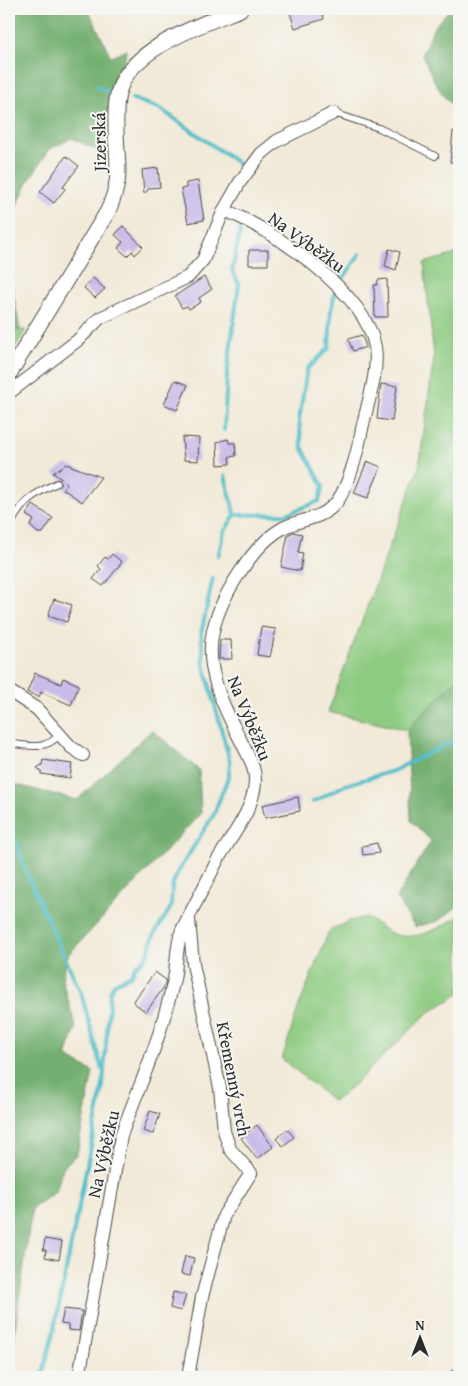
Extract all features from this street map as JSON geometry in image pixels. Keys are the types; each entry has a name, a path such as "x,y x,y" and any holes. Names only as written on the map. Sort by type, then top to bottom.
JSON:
{"street":[{"name":"Jizerská","path":"9,374 108,211 116,192 120,165 116,140 118,93 130,68 145,55 166,42 240,9"},
{"path":"9,394 78,340 100,318 188,277 203,260 224,210 240,182 261,154 277,140 334,113"},
{"name":"Na Výběžku","path":"80,1377 121,1136 134,1098 149,1066 164,1018 174,980 181,933 246,812 255,784 252,765 220,698 213,673 211,643 215,623 234,583 263,543 283,528 320,515 333,506 339,498 359,446 373,378 375,349 371,333 331,278 242,218 224,210"},
{"path":"9,691 37,709 71,748 83,755"},
{"name":"Křemenný vrch","path":"188,1377 202,1298 224,1215 251,1173 230,1150 224,1131 220,1088 193,964 189,919"},
{"path":"454,1377 459,1375"}],"lane":[{"path":"334,113 379,128 434,156"},
{"path":"9,526 16,512 32,494 57,483"},
{"path":"9,742 32,747 55,741 60,734"}],"green space":[{"path":"9,9 88,9 111,57 127,50 109,98 108,116 112,162 105,154 72,138 50,149 29,180 11,218 9,269"},
{"path":"450,9 459,9 459,110 441,93 422,54 434,27"},
{"path":"459,253 459,677 407,730 328,712 419,467 434,357 424,263"},
{"path":"9,269 20,330 9,330"},
{"path":"9,330 26,330 9,357"},
{"path":"459,677 459,905 438,921 415,927 396,898 431,841 411,821 407,730"},
{"path":"152,730 199,770 201,813 68,955 62,979 76,1028 66,1056 93,1072 77,1154 63,1168 56,1191 32,1209 12,1351 13,1377 9,1377 9,783 77,800"},
{"path":"459,916 459,994 428,1013 343,1095 333,1101 282,1059 298,1008 329,931 350,921 366,917 392,934 413,936 437,929"}],"building":[{"path":"304,9 321,9 324,19 295,28 290,13"},
{"path":"453,131 459,132 459,163 450,162"},
{"path":"66,156 79,166 63,187 65,189 54,203 40,192"},
{"path":"158,168 160,187 150,188 144,194 142,170"},
{"path":"198,181 204,220 188,223 181,189 186,188 186,183"},
{"path":"123,226 143,247 135,255 132,251 127,256 118,248 123,242 115,235"},
{"path":"389,249 400,252 396,270 385,266"},
{"path":"249,250 268,250 268,265 249,265"},
{"path":"204,277 212,289 199,298 201,302 189,309 187,306 182,308 175,296"},
{"path":"93,278 105,289 95,298 84,288"},
{"path":"387,279 388,317 375,317 374,285 377,285 378,280"},
{"path":"362,335 366,347 353,351 348,339"},
{"path":"175,380 188,385 177,410 164,404"},
{"path":"381,384 397,386 392,421 377,419"},
{"path":"182,437 199,438 198,461 184,460"},
{"path":"228,439 229,443 235,443 236,456 229,457 230,464 218,465 217,442"},
{"path":"367,461 381,467 368,498 354,493"},
{"path":"66,464 101,477 82,502 63,489 67,483 53,473"},
{"path":"33,505 53,518 43,533 38,533 30,526 34,520 26,515"},
{"path":"293,532 302,534 298,552 303,553 300,571 281,567 288,535"},
{"path":"112,554 122,562 103,586 93,579 101,569 98,566 105,557 108,559"},
{"path":"54,599 72,605 67,622 48,616"},
{"path":"261,627 276,629 270,657 257,655"},
{"path":"220,640 231,640 232,659 219,659"},
{"path":"35,673 61,684 63,678 79,685 71,705 41,692 39,697 27,692"},
{"path":"43,760 72,764 70,778 41,774 41,771 37,768 42,765"},
{"path":"298,797 300,811 265,818 262,805"},
{"path":"377,843 379,853 363,855 362,846"},
{"path":"155,972 166,980 164,987 146,1012 133,1002"},
{"path":"150,1111 160,1114 153,1134 143,1131"},
{"path":"257,1125 273,1147 257,1159 241,1138"},
{"path":"287,1129 294,1137 283,1146 276,1139"},
{"path":"45,1239 62,1242 59,1260 45,1257 46,1250 43,1250"},
{"path":"185,1256 194,1258 190,1276 181,1274"},
{"path":"173,1292 186,1295 181,1311 170,1308"},
{"path":"64,1309 82,1311 79,1331 68,1330 68,1325 61,1324"}],"waterway":[{"path":"97,87 110,92"},
{"path":"132,99 159,108 242,166 235,180"},
{"path":"224,430 227,374 239,284 232,271 242,223"},
{"path":"343,279 360,254"},
{"path":"218,556 224,532 235,515 287,514 319,501 323,486 302,447 299,420 307,369 329,348 331,310 335,293"},
{"path":"225,476 235,515"},
{"path":"42,1377 55,1325 103,1085 110,991 115,983 131,975 136,966 147,956 154,935 171,907 172,887 177,873 213,816 229,775 230,762 204,664 201,634 213,578"},
{"path":"313,802 345,785 393,771 459,738"},
{"path":"9,819 26,872 81,993 102,1069"}]}
